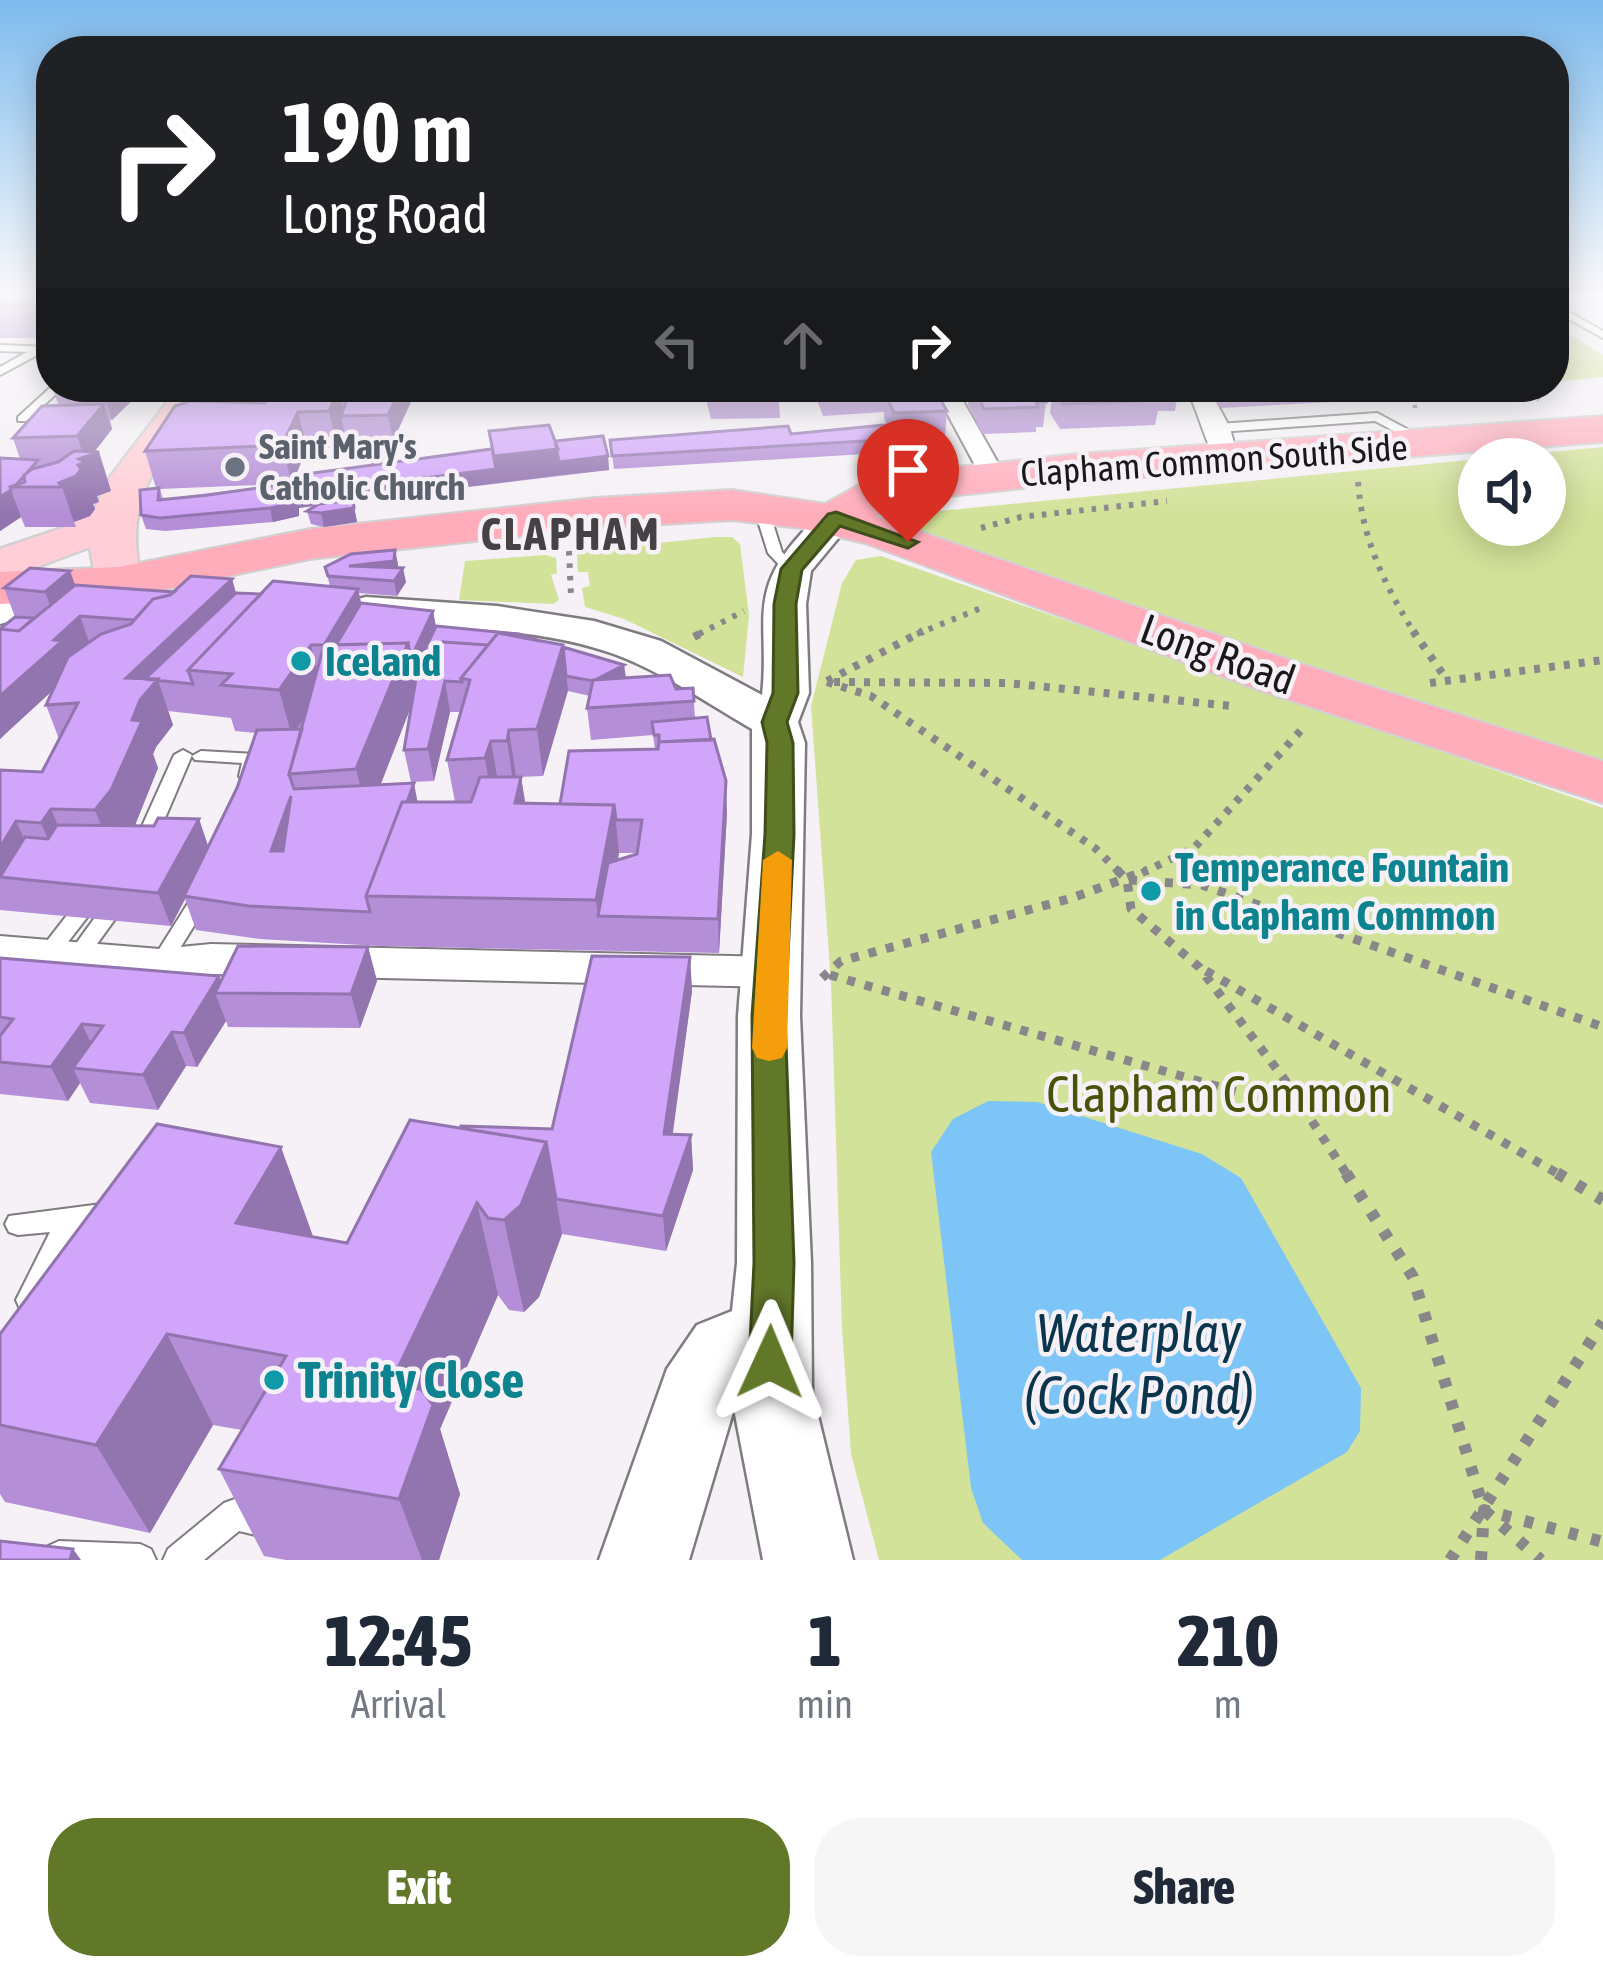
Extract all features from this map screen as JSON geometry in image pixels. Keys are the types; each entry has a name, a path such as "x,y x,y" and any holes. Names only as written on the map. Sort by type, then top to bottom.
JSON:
{"highway":[{"name":"Clapham Common South Side","path":"836,518 879,493 901,487 1222,443 1429,444 1603,429"},
{"path":"673,507 722,488 771,479 844,479 901,487"},
{"path":"8,583 118,521 310,544 673,507 761,508 836,518"},
{"name":"Long Road","path":"836,518 1277,676 1603,783"}],"main road":[{"path":"188,402 118,521 230,600"},
{"path":"792,702 786,693 785,604 791,569 836,518"},
{"path":"326,607 554,627 623,643 792,702"},
{"path":"792,702 780,743 779,834 801,977 769,1334 771,1391 808,1560"},
{"path":"644,1560 696,1397 725,1351 769,1334"}],"street":[{"path":"952,402 993,477"},
{"path":"1204,402 1222,443"},
{"path":"0,951 160,964 211,959 695,968 801,977"}],"lane":[{"path":"22,419 41,402"},
{"path":"761,508 775,553 791,569"},
{"path":"62,956 139,859 192,756 261,758 244,789"},
{"path":"160,964 212,873"},
{"path":"62,956 104,879"},
{"path":"18,1224 133,1212"},
{"path":"20,1321 69,1218"},
{"path":"178,1560 235,1514 280,1526"},
{"path":"23,1556 140,1560"}],"path":[{"path":"1358,482 1358,503 1391,592 1448,680"},
{"path":"569,548 572,615"},
{"path":"693,638 756,604"},
{"path":"792,702 921,632 984,606"},
{"path":"1424,683 1603,660"},
{"path":"826,682 1007,683 1247,707"},
{"path":"826,682 872,696 1095,848 1127,880 1131,909 1199,967 1603,1200"},
{"path":"801,977 842,961 1127,880 1194,848 1317,713"},
{"path":"1127,880 1202,885 1603,1027"},
{"path":"1199,967 1300,1105 1413,1277 1484,1510 1481,1560"},
{"path":"801,977 1275,1103 1300,1105"},
{"path":"1450,1560 1603,1322"},
{"path":"1484,1510 1603,1542"},
{"path":"1484,1510 1541,1560"}],"green space":[{"path":"1569,369 1603,369 1603,377 1569,380"},
{"path":"1603,447 1603,770 943,542 909,523 918,521 918,513 1458,461 1458,546 1566,546 1566,451"},
{"path":"732,537 740,544 749,615 743,677 624,619 585,607 582,588 590,586 588,572 578,572 577,554"},
{"name":"Clapham Common","path":"881,556 1603,808 1603,1560 879,1560 851,1454 842,1328 831,983 811,706 842,583 856,560"},
{"path":"556,558 557,573 551,575 559,600 553,604 459,600 465,561"}],"water":[{"name":"Waterplay (Cock Pond)","path":"988,1101 1037,1102 1202,1154 1241,1178 1361,1388 1360,1431 1347,1452 1160,1560 1022,1560 983,1523 971,1488 931,1152 953,1119"}],"building":[{"path":"333,402 329,411 298,412 282,445 145,451 175,406"},
{"path":"346,402 394,402 388,415 341,416"},
{"path":"889,402 942,402 947,411 894,413"},
{"path":"981,402 1036,402 1038,407 984,409"},
{"path":"104,404 77,436 13,438 42,406"},
{"path":"549,425 558,449 494,456 489,431"},
{"path":"788,426 791,434 893,426 899,439 612,456 610,440"},
{"path":"603,436 608,456 559,462 555,441"},
{"path":"386,438 389,454 370,456 368,440"},
{"path":"492,449 496,469 296,494 296,503 270,508 160,518 141,515 140,490 159,488 158,500 208,495 299,482 298,475"},
{"path":"74,451 99,452 79,459 86,462 78,465 81,469 76,476 59,483 62,487 10,487 25,482 24,475 32,469 58,462"},
{"path":"0,458 38,460 0,497"},
{"path":"353,500 354,508 307,511 319,504"},
{"path":"395,550 394,561 349,566 403,568 394,581 328,576 325,567 351,554"},
{"path":"30,568 70,571 45,592 4,588"},
{"path":"191,576 232,579 126,678 158,679 140,700 132,720 142,721 111,790 95,810 51,809 41,823 16,821 0,848 0,770 42,772 78,703 46,705 68,657 101,634 131,624 153,599 170,595"},
{"path":"273,581 358,589 324,645 311,645 279,690 221,685 232,674 188,670"},
{"path":"75,585 174,592 153,599 134,620 80,616 54,640 62,641 0,696 0,629 19,631"},
{"path":"236,593 261,594 188,670 193,684 145,679"},
{"path":"361,603 433,611 411,658 408,643 336,645"},
{"path":"15,617 34,618 19,631 0,629"},
{"path":"436,626 519,634 540,641 498,633 488,645 443,642 433,657 422,656"},
{"path":"498,633 563,645 537,729 509,730 507,741 491,741 485,758 447,760 470,680 461,678"},
{"path":"443,642 488,645 462,682 445,681 428,749 404,750 416,679"},
{"path":"408,643 356,769 289,774 324,645"},
{"path":"563,647 624,665 593,681 566,676"},
{"path":"670,675 676,689 693,688 694,701 587,708 593,680"},
{"path":"707,717 711,740 659,742 659,735 654,735 652,722"},
{"path":"302,729 289,774 294,789 414,783 407,802 402,802 366,896 370,912 249,906 184,896 237,788 257,730","holes":["291,796 283,851 271,851"]},
{"path":"714,739 726,781 718,919 598,916 608,863 637,854 642,820 616,820 614,805 560,804 569,751 658,749 659,742"},
{"path":"480,777 521,777 515,803 614,805 596,900 366,896 402,802 471,802"},
{"path":"158,818 199,819 158,893 0,877 25,837 48,839 57,825 154,826"},
{"path":"238,946 368,947 351,994 215,993"},
{"path":"592,956 690,957 664,1134 691,1135 663,1216 556,1199 546,1142 460,1128 552,1129"},
{"path":"0,958 219,976 184,1033 172,1032 143,1075 73,1068 103,1026 82,1024 51,1067 0,1062 0,1036 13,1019 0,1017"},
{"path":"410,1120 546,1142 521,1205 504,1220 488,1218 477,1203 385,1395 400,1387 421,1389 433,1405 399,1499 219,1469 286,1356 167,1334 96,1445 0,1425 0,1334 157,1124 281,1147 236,1223 347,1243"},
{"path":"0,1541 73,1549 70,1560 0,1560"}],"slow traffic":[{"path":"769,1048 778,860"}],"place":[{"name":"Saint Mary's Catholic Church","path":"235,467"},
{"name":"Iceland","path":"301,661"},
{"name":"Temperance Fountain in Clapham Common","path":"1151,891"},
{"name":"Trinity Close","path":"274,1380"}],"district":[{"name":"CLAPHAM","path":"571,534"}],"route":[{"path":"770,1362 774,1263 769,1016 779,834 780,743 775,722 786,693 785,604 791,569 836,518 908,542"}]}
